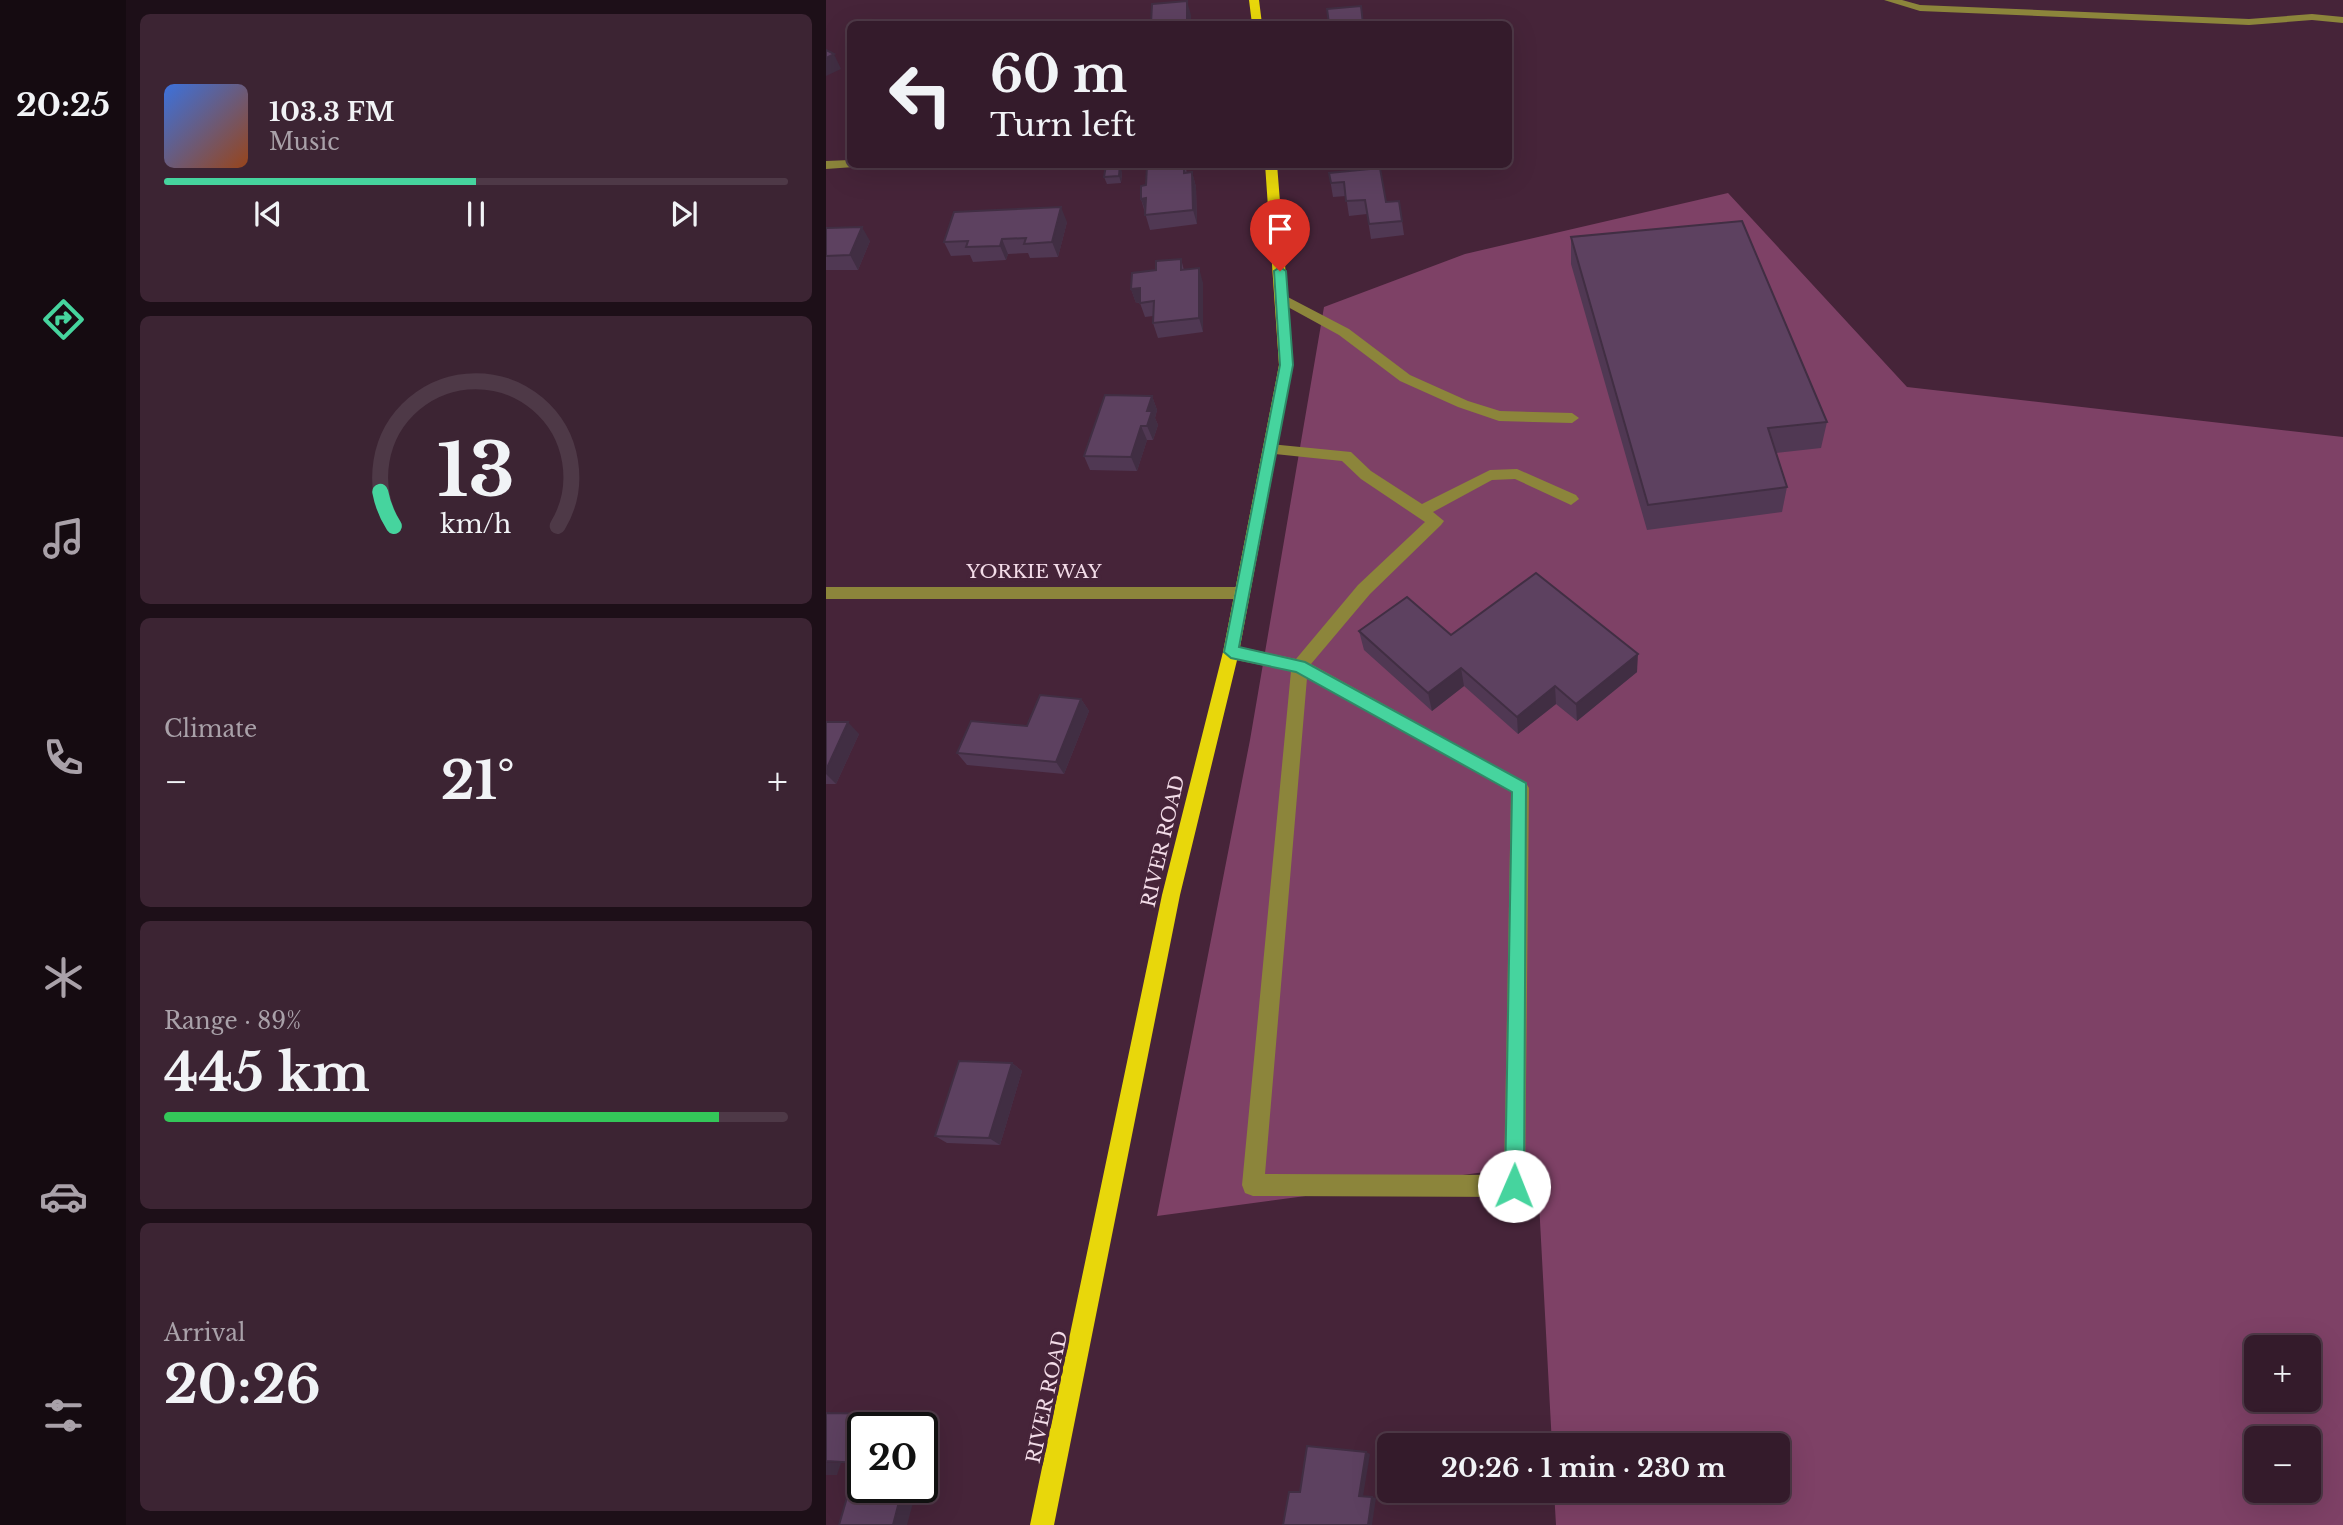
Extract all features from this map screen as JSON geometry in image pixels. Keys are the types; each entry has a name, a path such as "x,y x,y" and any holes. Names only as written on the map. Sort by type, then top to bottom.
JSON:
{"main road":[{"path":"1254,0 1257,21"},
{"name":"RIVER ROAD","path":"1042,1525 1171,895 1231,652 1286,365 1271,168"}],"street":[{"path":"1889,0 1920,8 2249,22 2312,17 2343,20"},
{"path":"826,165 847,164"},
{"path":"1282,298 1344,332 1405,377 1463,404 1499,416 1572,418"},
{"path":"1231,652 1300,666 1520,788 1514,1186 1253,1185 1300,666 1334,619 1374,575 1436,520 1366,475 1346,456 1270,449"},
{"path":"1422,511 1490,475 1517,474 1571,499"},
{"name":"YORKIE WAY","path":"826,593 1242,593"}],"shaded area":[{"path":"1728,193 1907,387 2343,437 2343,1525 1556,1525 1555,1503 1790,1503 1790,1433 1551,1433 1537,1165 1157,1216 1250,740 1324,307 1465,254"}],"building":[{"path":"1187,1 1187,21 1151,21 1152,4"},
{"path":"1361,6 1363,21 1329,21 1327,9"},
{"path":"826,50 834,54 826,58"},
{"path":"1106,168 1120,168 1119,176 1104,177"},
{"path":"1147,168 1184,168 1184,173 1192,172 1193,210 1145,215 1146,198 1141,199 1141,186 1146,185"},
{"path":"1380,168 1386,202 1399,201 1402,221 1369,224 1365,200 1346,201 1344,182 1331,183 1329,173"},
{"path":"1061,207 1052,242 1024,244 1026,238 1002,239 1000,246 966,247 968,241 944,242 954,212"},
{"path":"1742,221 1827,422 1768,428 1787,487 1648,505 1571,237"},
{"path":"862,227 850,255 826,256 826,228"},
{"path":"1181,259 1181,270 1199,268 1199,318 1153,323 1154,301 1140,303 1140,288 1131,289 1132,273 1156,270 1156,261"},
{"path":"1105,395 1152,396 1147,411 1152,411 1147,426 1141,426 1131,457 1084,456"},
{"path":"1536,573 1638,654 1576,704 1555,686 1517,717 1461,668 1428,693 1359,631 1407,597 1451,635"},
{"path":"1040,695 1081,699 1056,762 957,753 971,721 1027,726"},
{"path":"826,722 848,722 826,770"},
{"path":"959,1061 1012,1063 989,1138 935,1136"},
{"path":"826,1413 847,1413 847,1462 826,1461"},
{"path":"1307,1446 1366,1452 1359,1496 1372,1497 1368,1525 1283,1525 1289,1492 1300,1492"},
{"path":"847,1497 847,1503 899,1503 893,1525 839,1525"}],"route":[{"path":"1280,271 1286,365 1231,652 1300,666 1520,788 1514,1186"}]}
